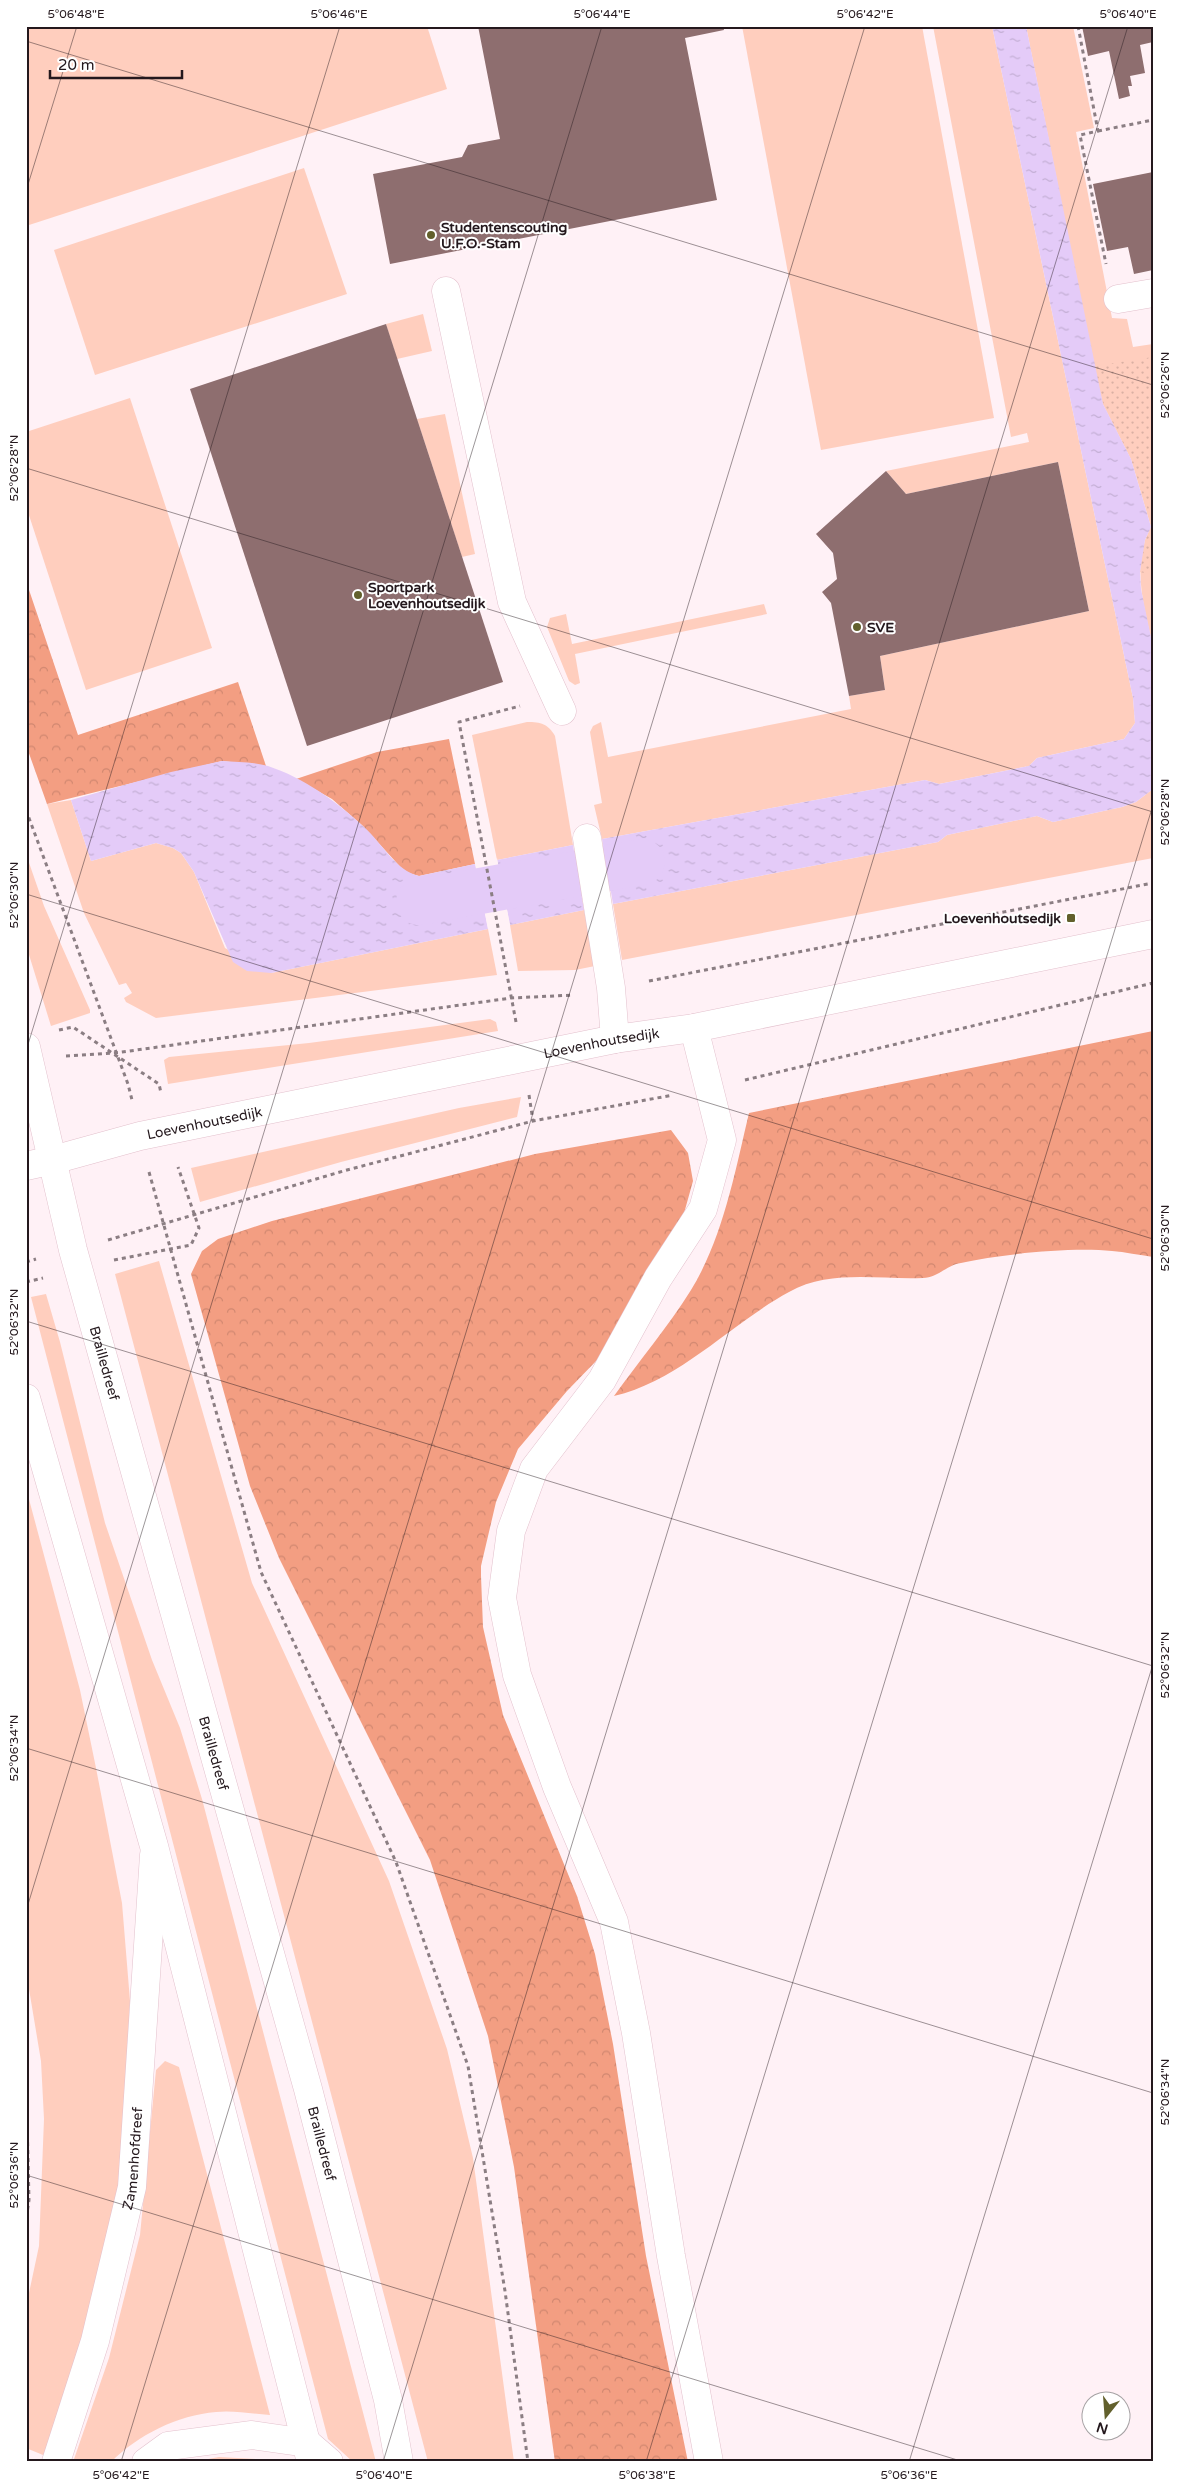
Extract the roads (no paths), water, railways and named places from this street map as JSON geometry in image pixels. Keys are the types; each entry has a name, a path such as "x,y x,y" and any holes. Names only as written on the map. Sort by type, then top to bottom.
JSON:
{"main road":[{"path":"446,290 512,602 559,704"},
{"path":"1118,299 1153,293"},
{"path":"587,838 600,911 616,1039"},
{"name":"Loevenhoutsedijk","path":"26,1166 140,1136 616,1039 694,1028 1153,934"},
{"path":"694,1028 711,1088 722,1140 703,1209 653,1286 602,1380 534,1469 511,1531 502,1598 517,1675 557,1787 614,1922 636,2033 671,2256 709,2462"},
{"name":"Brailledreef","path":"28,1054 78,1270 308,2089 388,2400 399,2462"},
{"path":"26,1398 154,1846 309,2452"},
{"name":"Zamenhofdreef","path":"56,2462 95,2341 132,2187 154,1846"},
{"path":"146,2462 168,2446 252,2434 309,2452 329,2462"}],"water":[{"path":"992,26 1026,26 1103,404 1131,459 1151,527 1145,540 1140,572 1141,589 1153,647 1153,789 1136,802 1122,807 1053,822 1037,816 947,835 938,842 613,904 602,839 925,780 939,784 1029,766 1037,758 1124,739 1135,723 1133,698"},
{"path":"222,761 268,766 294,777 319,791 371,833 396,863 411,873 419,876 475,864 488,929 271,973 247,971 233,962 194,872 181,853 173,848 156,843 91,861 71,800 171,772"},
{"path":"573,845 584,910 510,925 497,860"}],"waterway":[{"path":"419,902 642,862"}],"place":[{"name":"Studentenscouting U.F.O.-Stam","path":"431,235"},
{"name":"Sportpark Loevenhoutsedijk","path":"358,595"},
{"name":"SVE","path":"857,627"},
{"name":"Loevenhoutsedijk","path":"1071,918"}]}
